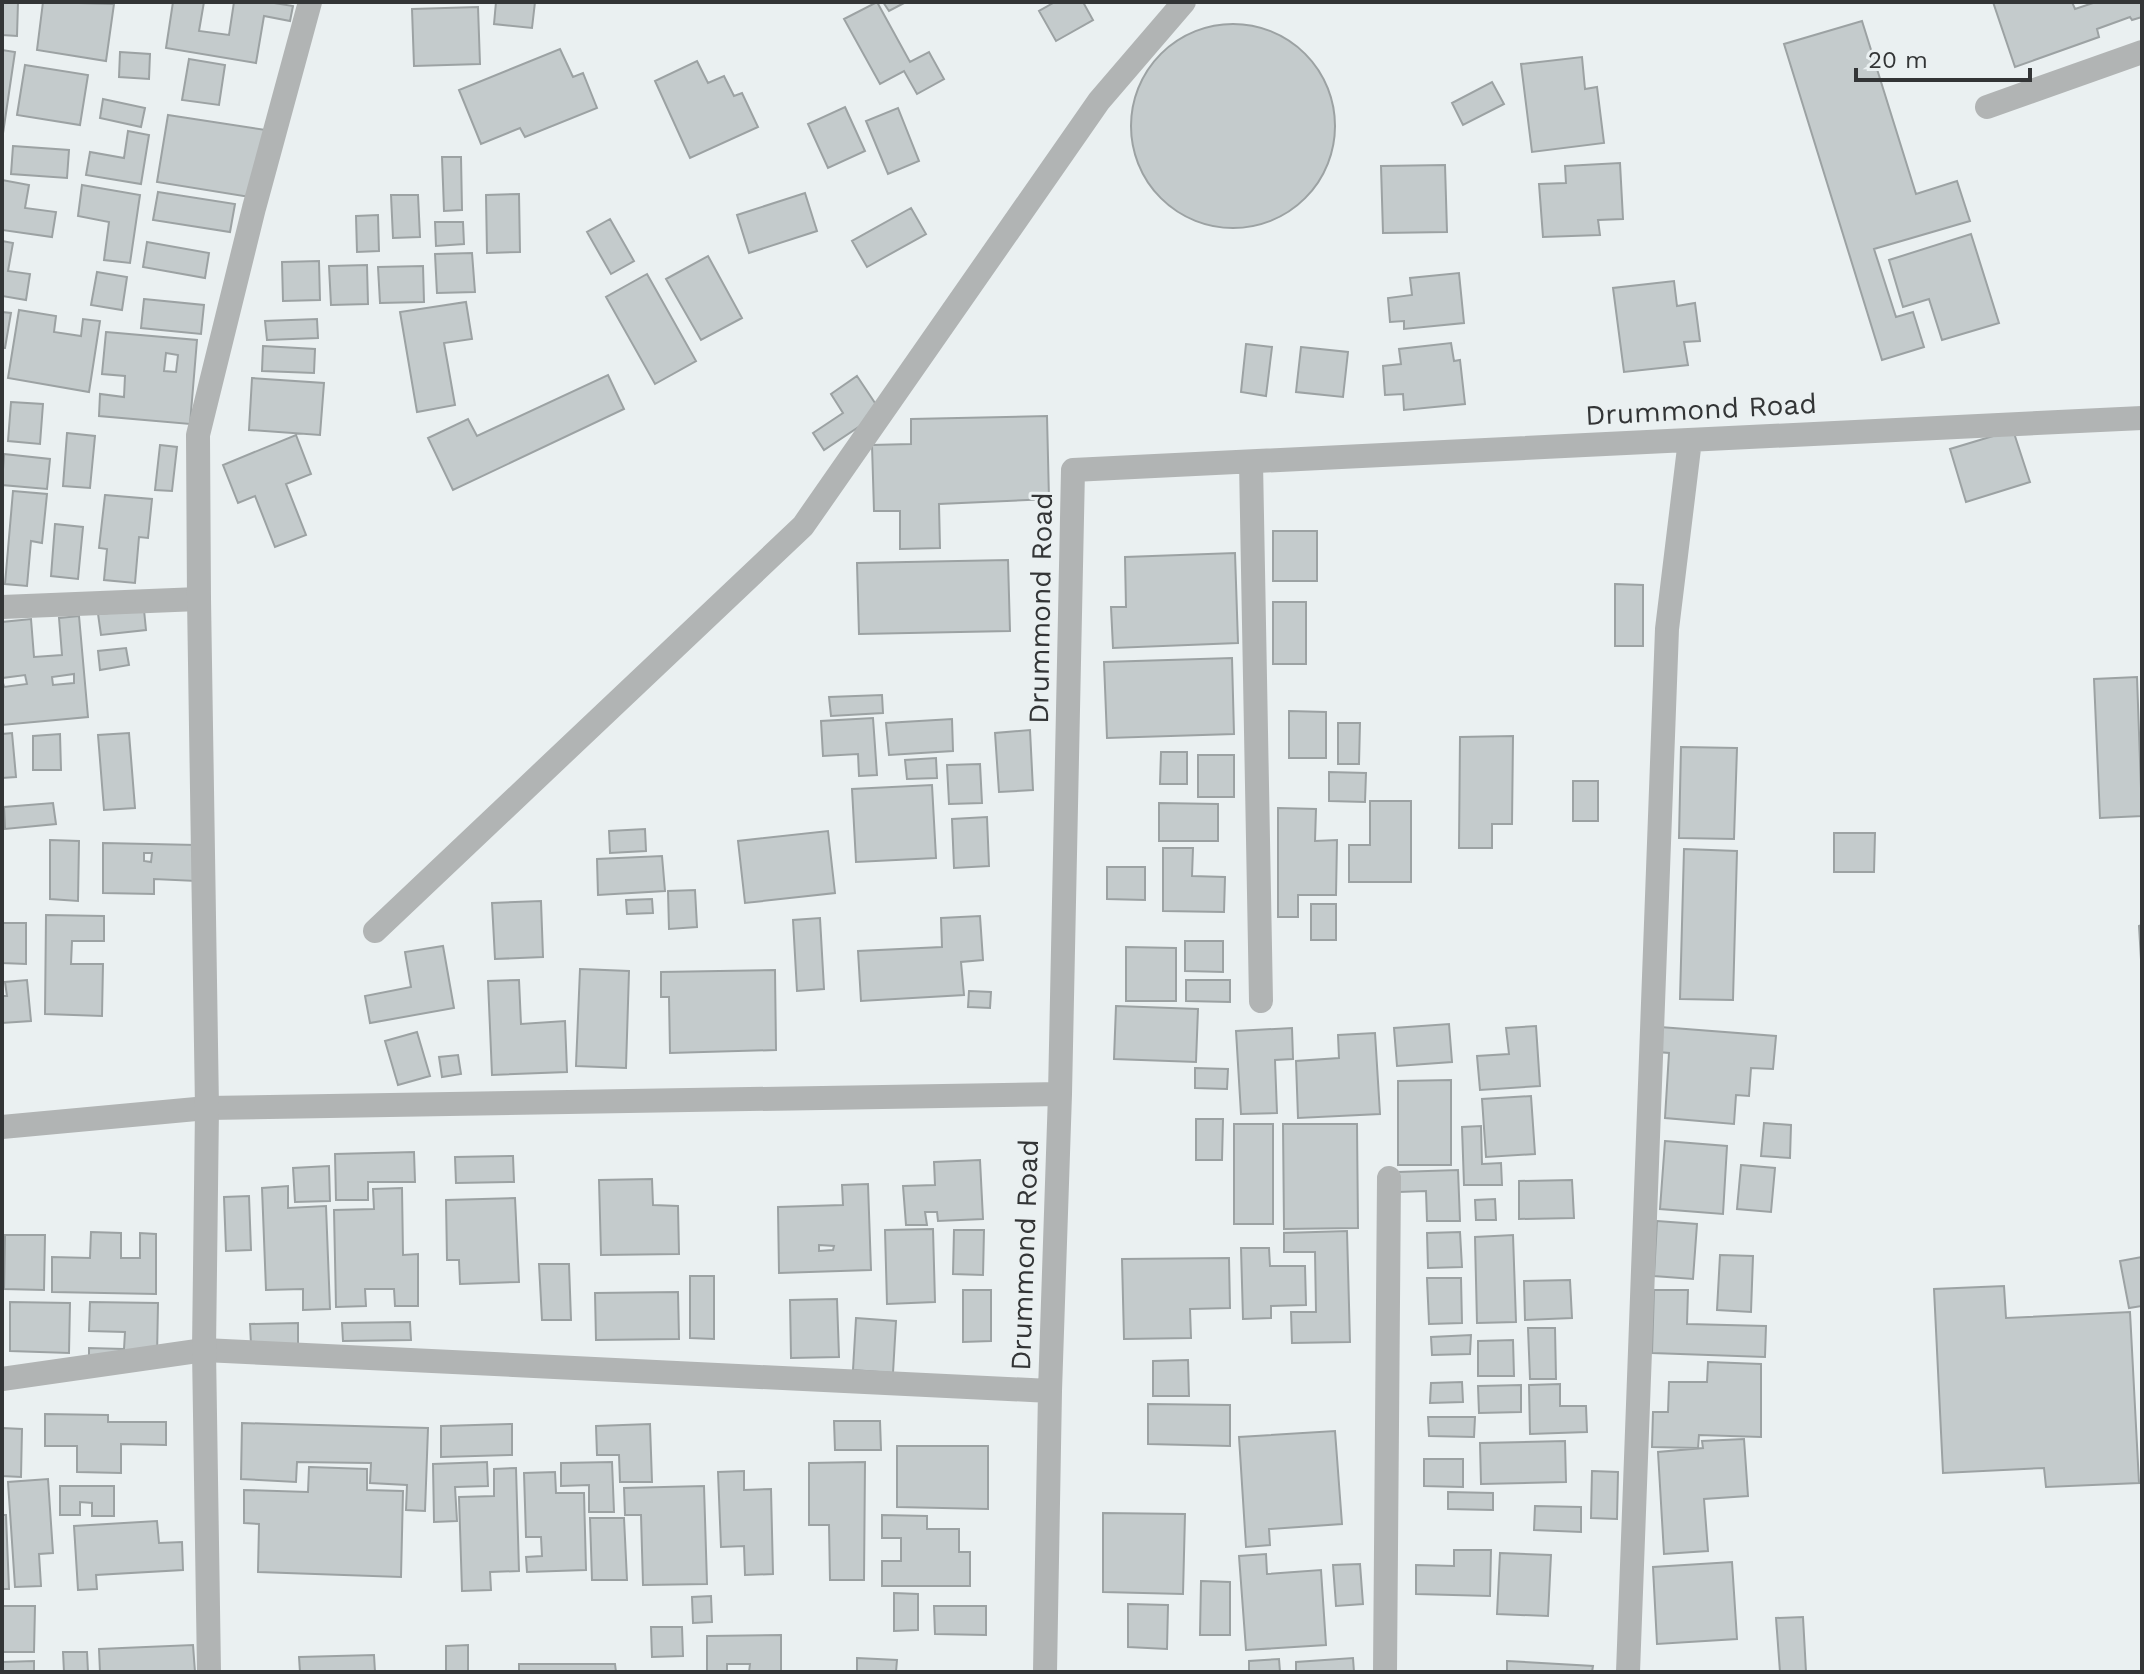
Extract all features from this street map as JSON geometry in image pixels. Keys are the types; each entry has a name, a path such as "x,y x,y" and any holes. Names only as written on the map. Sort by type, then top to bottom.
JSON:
{"street":[{"path":"209,1672 204,1350 207,1108 198,435 254,208 310,2"},
{"path":"375,931 803,526 1099,101 1184,2"},
{"path":"1987,107 2142,52"},
{"name":"Drummond Road","path":"1045,1672 1073,470 2142,418"},
{"path":"1628,1672 1667,629 1690,440"},
{"path":"1251,462 1261,1001"},
{"path":"2,607 199,599"},
{"path":"2,1127 207,1108 1060,1094"},
{"path":"1385,1672 1389,1178"},
{"path":"2,1379 204,1350 1050,1391"}],"building":[{"path":"2,2 18,2 17,36 2,35"},
{"path":"43,2 114,4 106,61 37,50"},
{"path":"173,2 204,2 199,31 229,35 234,2 293,6 290,21 264,16 256,63 166,48"},
{"path":"496,2 535,2 532,28 494,24"},
{"path":"877,2 910,62 929,52 944,79 917,94 904,71 880,84 844,19"},
{"path":"883,2 906,2 889,11"},
{"path":"1055,2 1083,2 1093,20 1056,41 1039,11"},
{"path":"1993,2 2072,2 2075,9 2096,2 2142,2 2142,17 2132,20 2130,17 2097,29 2099,37 2015,67"},
{"path":"478,7 480,64 414,66 412,9"},
{"path":"1862,21 1916,194 1957,181 1970,221 1874,249 1896,317 1913,312 1924,347 1882,360 1784,44"},
{"path":"1233,24 1272,32 1290,41 1305,54 1318,69 1327,87 1335,126 1327,165 1318,183 1305,198 1290,211 1272,220 1233,228 1194,220 1176,211 1161,198 1148,183 1139,165 1131,126 1139,87 1148,69 1161,54 1176,41 1194,32"},
{"path":"560,49 573,77 583,73 597,108 525,137 520,128 481,144 459,90"},
{"path":"2,50 15,52 2,140"},
{"path":"120,52 150,54 149,79 119,77"},
{"path":"1582,57 1585,89 1597,87 1604,143 1532,152 1521,64"},
{"path":"189,59 225,65 219,105 182,100"},
{"path":"697,61 708,83 724,76 734,96 742,93 758,127 690,158 655,81"},
{"path":"25,65 88,75 80,125 17,115"},
{"path":"1492,82 1504,104 1463,125 1452,103"},
{"path":"103,99 145,108 141,127 100,118"},
{"path":"845,107 865,151 828,168 808,124"},
{"path":"898,108 919,161 888,174 866,121"},
{"path":"168,115 266,130 256,198 157,182"},
{"path":"128,131 149,135 141,184 86,175 90,152 124,158"},
{"path":"13,146 69,150 67,178 11,174"},
{"path":"442,157 461,157 462,210 444,211"},
{"path":"1620,163 1623,219 1598,220 1600,235 1543,237 1539,184 1566,183 1565,166"},
{"path":"1445,165 1447,232 1383,233 1381,166"},
{"path":"2,180 29,185 25,208 56,212 52,237 2,230"},
{"path":"82,185 140,195 130,263 104,260 109,222 78,216"},
{"path":"158,192 235,204 230,232 153,220"},
{"path":"805,193 817,231 749,253 737,215"},
{"path":"519,194 520,252 487,253 486,195"},
{"path":"391,195 418,195 420,237 393,238"},
{"path":"911,208 926,234 867,267 852,241"},
{"path":"378,215 379,251 357,252 356,216"},
{"path":"610,219 634,261 611,274 587,232"},
{"path":"435,222 463,222 464,244 436,246"},
{"path":"1971,234 1999,323 1942,340 1929,299 1903,307 1889,260"},
{"path":"2,241 13,243 8,271 30,274 26,300 2,296"},
{"path":"147,242 209,253 205,278 143,267"},
{"path":"472,253 475,292 437,293 435,254"},
{"path":"708,256 742,318 701,340 666,279"},
{"path":"319,261 320,300 283,301 282,262"},
{"path":"367,265 368,304 331,305 329,266"},
{"path":"423,266 424,302 380,303 378,267"},
{"path":"97,272 127,277 122,310 91,305"},
{"path":"1459,273 1464,323 1404,329 1404,321 1390,322 1388,298 1412,295 1410,278"},
{"path":"647,274 696,361 655,384 606,297"},
{"path":"1674,281 1677,306 1695,303 1700,341 1684,342 1688,365 1624,372 1613,288"},
{"path":"144,299 204,305 201,334 141,328"},
{"path":"466,302 472,339 444,343 455,405 417,412 400,312"},
{"path":"19,310 56,316 54,332 81,336 83,319 100,321 89,392 8,378"},
{"path":"2,312 11,313 5,348 2,348"},
{"path":"317,319 318,338 267,340 265,321"},
{"path":"106,332 197,340 190,424 99,416 100,394 124,397 125,376 102,374","holes":["166,353 178,355 176,372 164,371"]},
{"path":"1451,343 1454,361 1460,360 1465,404 1404,410 1403,394 1385,395 1383,366 1401,364 1399,349"},
{"path":"1246,344 1272,347 1266,396 1241,392"},
{"path":"263,346 315,349 314,373 262,371"},
{"path":"1301,347 1348,352 1343,397 1296,392"},
{"path":"608,375 624,409 453,490 428,438 468,419 477,436"},
{"path":"857,376 881,412 824,450 813,433 843,413 831,394"},
{"path":"252,378 324,383 320,435 249,430"},
{"path":"11,402 43,404 40,444 8,441"},
{"path":"1047,416 1049,499 939,504 940,548 900,549 900,511 874,511 872,445 911,444 911,419"},
{"path":"2013,430 2030,482 1966,502 1950,449"},
{"path":"67,433 95,436 90,488 63,486"},
{"path":"296,435 311,474 286,484 306,535 275,547 255,496 238,503 223,465"},
{"path":"160,445 177,447 172,491 155,490"},
{"path":"4,454 50,459 47,489 2,485"},
{"path":"13,491 47,494 42,543 31,541 27,586 5,584"},
{"path":"105,495 152,499 148,538 139,537 135,583 104,580 107,549 99,548"},
{"path":"55,524 83,527 78,579 51,576"},
{"path":"1273,531 1317,531 1317,581 1273,581"},
{"path":"1235,553 1238,643 1113,648 1111,607 1126,607 1125,557"},
{"path":"1008,560 1010,631 859,634 857,563"},
{"path":"1615,584 1643,585 1643,646 1615,646"},
{"path":"1273,602 1306,602 1306,664 1273,664"},
{"path":"144,610 146,630 101,635 98,614"},
{"path":"79,616 88,717 2,725 2,679 4,687 27,684 25,675 2,678 2,622 31,619 34,657 62,655 59,618","holes":["74,674 74,683 53,685 52,677"]},
{"path":"126,648 129,665 100,670 98,651"},
{"path":"1232,658 1234,734 1107,738 1104,662"},
{"path":"2137,677 2142,816 2100,818 2094,679"},
{"path":"882,695 883,713 831,716 829,697"},
{"path":"1289,711 1326,712 1326,758 1289,758"},
{"path":"873,718 877,775 859,776 858,754 823,756 821,721"},
{"path":"952,719 953,751 889,755 886,723"},
{"path":"1338,723 1360,723 1359,764 1338,764"},
{"path":"1030,730 1033,790 999,792 995,733"},
{"path":"12,733 16,777 2,778 2,734"},
{"path":"129,733 135,808 104,810 98,735"},
{"path":"60,734 61,770 33,770 33,736"},
{"path":"1513,736 1512,824 1492,824 1492,848 1459,848 1460,737"},
{"path":"1681,747 1737,748 1734,839 1679,838"},
{"path":"1161,752 1187,752 1187,784 1160,784"},
{"path":"1198,755 1234,755 1234,797 1198,797"},
{"path":"936,758 937,778 907,779 905,760"},
{"path":"980,764 982,803 949,804 947,765"},
{"path":"1329,772 1366,773 1365,802 1329,801"},
{"path":"1573,781 1598,781 1598,821 1573,821"},
{"path":"932,785 936,858 856,862 852,789"},
{"path":"1370,801 1411,801 1411,882 1349,882 1349,845 1370,845"},
{"path":"53,803 56,824 5,829 4,807"},
{"path":"1159,803 1218,804 1218,841 1159,841"},
{"path":"1278,808 1316,809 1315,841 1337,840 1336,895 1298,895 1298,917 1278,917"},
{"path":"987,817 989,866 954,868 952,819"},
{"path":"645,829 646,851 610,853 609,831"},
{"path":"828,831 835,893 745,903 738,841"},
{"path":"1834,833 1875,833 1874,872 1834,872"},
{"path":"50,840 79,841 78,901 50,899"},
{"path":"103,843 196,845 196,881 154,879 154,894 103,893","holes":["144,853 152,853 151,862 144,861"]},
{"path":"1163,848 1193,848 1192,876 1225,877 1224,912 1163,911"},
{"path":"1684,849 1737,851 1733,1000 1680,999"},
{"path":"662,856 665,891 598,895 597,859"},
{"path":"1107,867 1145,867 1145,900 1107,899"},
{"path":"695,890 697,927 669,929 668,891"},
{"path":"652,899 653,913 627,914 626,900"},
{"path":"541,901 543,957 495,959 492,903"},
{"path":"1311,904 1336,904 1336,940 1311,940"},
{"path":"46,915 104,916 104,941 72,941 71,964 103,964 102,1016 45,1014"},
{"path":"980,916 983,960 961,962 964,995 861,1001 858,951 942,947 941,918"},
{"path":"820,918 824,989 797,991 793,920"},
{"path":"2,923 26,923 26,964 2,963"},
{"path":"2142,925 2142,976 2139,926"},
{"path":"1185,941 1223,941 1223,972 1185,971"},
{"path":"443,946 454,1008 370,1023 365,996 411,987 405,952"},
{"path":"1126,947 1176,948 1176,1001 1126,1001"},
{"path":"580,969 629,971 626,1068 576,1066"},
{"path":"775,970 776,1050 670,1053 669,997 661,997 661,972"},
{"path":"27,980 31,1021 2,1023 2,996 7,996 5,982"},
{"path":"519,980 521,1024 565,1021 567,1072 492,1075 488,981"},
{"path":"1186,980 1230,980 1230,1002 1186,1001"},
{"path":"969,991 991,992 990,1008 968,1007"},
{"path":"1116,1006 1198,1009 1196,1062 1114,1059"},
{"path":"1449,1024 1452,1062 1397,1066 1394,1028"},
{"path":"1536,1026 1540,1086 1480,1090 1477,1056 1509,1054 1506,1028"},
{"path":"1660,1027 1776,1036 1773,1069 1751,1068 1749,1096 1736,1095 1734,1124 1665,1118 1669,1053 1658,1052"},
{"path":"1292,1028 1293,1059 1275,1060 1277,1113 1241,1114 1236,1031"},
{"path":"417,1032 430,1076 398,1085 385,1041"},
{"path":"1375,1033 1380,1114 1298,1118 1296,1061 1339,1058 1338,1035"},
{"path":"458,1055 461,1074 442,1077 439,1057"},
{"path":"1195,1068 1228,1069 1227,1089 1195,1088"},
{"path":"1451,1080 1451,1165 1398,1165 1398,1081"},
{"path":"1531,1096 1535,1154 1486,1157 1482,1099"},
{"path":"1196,1119 1223,1119 1222,1160 1196,1160"},
{"path":"1764,1123 1791,1125 1790,1158 1761,1156"},
{"path":"1234,1124 1273,1124 1273,1224 1234,1224"},
{"path":"1283,1124 1357,1124 1358,1228 1284,1229"},
{"path":"1481,1126 1482,1164 1501,1163 1502,1185 1464,1185 1462,1127"},
{"path":"1665,1141 1727,1146 1723,1214 1660,1209"},
{"path":"414,1152 415,1182 368,1182 368,1200 336,1200 335,1154"},
{"path":"513,1156 514,1182 456,1183 455,1157"},
{"path":"980,1160 983,1219 938,1221 937,1212 925,1212 927,1225 906,1225 903,1186 935,1185 934,1162"},
{"path":"1741,1165 1775,1168 1771,1212 1737,1209"},
{"path":"329,1166 330,1201 295,1202 293,1168"},
{"path":"1458,1170 1460,1221 1427,1221 1426,1191 1399,1192 1398,1172"},
{"path":"652,1179 653,1205 678,1206 679,1254 601,1255 599,1180"},
{"path":"1572,1180 1574,1218 1519,1219 1519,1181"},
{"path":"868,1184 871,1270 779,1273 778,1207 843,1205 842,1185","holes":["819,1245 834,1246 833,1250 819,1251"]},
{"path":"288,1186 288,1208 326,1206 330,1309 303,1310 303,1289 266,1290 262,1188"},
{"path":"402,1188 403,1255 418,1254 418,1306 395,1306 394,1289 365,1289 366,1306 336,1307 334,1210 374,1209 373,1189"},
{"path":"249,1196 251,1250 226,1251 224,1197"},
{"path":"515,1198 519,1282 460,1284 459,1260 447,1260 446,1200"},
{"path":"1495,1199 1496,1220 1476,1220 1475,1200"},
{"path":"1657,1221 1697,1224 1693,1279 1654,1276"},
{"path":"933,1229 935,1302 887,1304 885,1230"},
{"path":"954,1230 984,1230 983,1275 953,1274"},
{"path":"1347,1231 1350,1342 1292,1343 1291,1312 1316,1312 1315,1252 1284,1252 1284,1233"},
{"path":"91,1232 121,1233 121,1258 140,1258 140,1233 156,1234 156,1294 52,1292 52,1257 90,1258"},
{"path":"1460,1232 1462,1267 1428,1268 1427,1233"},
{"path":"5,1235 45,1235 44,1290 4,1289"},
{"path":"1513,1235 1516,1322 1477,1323 1475,1237"},
{"path":"1241,1248 1269,1248 1270,1266 1305,1266 1306,1305 1271,1306 1271,1318 1243,1319"},
{"path":"1720,1255 1753,1256 1751,1312 1717,1310"},
{"path":"2142,1257 2142,1306 2129,1308 2120,1261"},
{"path":"1229,1258 1230,1308 1190,1309 1191,1338 1124,1339 1122,1259"},
{"path":"539,1264 569,1264 571,1320 542,1320"},
{"path":"690,1276 714,1276 714,1339 690,1338"},
{"path":"1427,1278 1461,1278 1462,1323 1429,1324"},
{"path":"1570,1280 1572,1318 1525,1320 1524,1281"},
{"path":"2004,1286 2006,1318 2130,1312 2139,1483 2046,1487 2044,1468 1943,1473 1934,1289"},
{"path":"963,1290 991,1290 991,1341 963,1342"},
{"path":"1654,1290 1688,1290 1687,1324 1766,1326 1765,1357 1652,1353"},
{"path":"678,1292 679,1339 596,1340 595,1293"},
{"path":"837,1299 839,1357 791,1358 790,1300"},
{"path":"10,1302 70,1303 69,1353 10,1351"},
{"path":"90,1302 158,1303 157,1357 89,1356 89,1348 124,1349 125,1332 89,1331"},
{"path":"856,1318 896,1321 893,1373 853,1370"},
{"path":"410,1322 411,1340 343,1341 342,1323"},
{"path":"298,1323 298,1344 251,1344 250,1324"},
{"path":"1528,1328 1555,1328 1556,1379 1530,1379"},
{"path":"1471,1335 1470,1354 1432,1355 1431,1337"},
{"path":"1513,1340 1514,1376 1478,1376 1478,1341"},
{"path":"1188,1360 1189,1396 1153,1396 1153,1361"},
{"path":"1708,1362 1761,1364 1761,1437 1699,1435 1698,1448 1652,1447 1653,1412 1668,1412 1669,1382 1707,1382"},
{"path":"1462,1382 1463,1402 1430,1403 1431,1383"},
{"path":"1560,1384 1560,1406 1586,1406 1587,1432 1530,1434 1529,1385"},
{"path":"1521,1385 1521,1412 1479,1413 1478,1386"},
{"path":"1148,1404 1230,1405 1230,1446 1148,1444"},
{"path":"45,1414 108,1415 108,1422 166,1422 166,1445 121,1444 121,1473 77,1472 77,1446 45,1446"},
{"path":"1428,1417 1475,1417 1474,1437 1429,1436"},
{"path":"834,1421 880,1421 881,1450 835,1450"},
{"path":"242,1423 428,1428 425,1511 406,1510 407,1485 370,1483 371,1463 297,1462 296,1482 241,1479"},
{"path":"512,1424 512,1455 441,1457 441,1426"},
{"path":"650,1424 652,1482 620,1482 619,1455 597,1455 596,1426"},
{"path":"2,1428 22,1429 21,1477 2,1476"},
{"path":"1335,1431 1342,1524 1269,1529 1270,1545 1246,1547 1239,1437"},
{"path":"1744,1439 1748,1496 1704,1499 1708,1551 1664,1554 1658,1452 1703,1448 1702,1441"},
{"path":"1565,1441 1566,1482 1481,1484 1480,1443"},
{"path":"897,1446 988,1446 988,1509 897,1507"},
{"path":"1424,1459 1463,1459 1463,1487 1424,1486"},
{"path":"487,1462 488,1486 455,1487 457,1521 434,1522 433,1464"},
{"path":"612,1462 614,1512 589,1512 589,1485 561,1486 561,1463"},
{"path":"865,1462 864,1580 830,1580 829,1525 809,1525 809,1463"},
{"path":"309,1467 367,1469 367,1490 403,1491 401,1577 258,1572 259,1524 244,1523 244,1490 308,1492"},
{"path":"516,1468 519,1571 490,1572 491,1590 462,1591 459,1497 494,1496 494,1469"},
{"path":"744,1471 744,1490 771,1489 773,1574 745,1575 744,1546 721,1547 718,1472"},
{"path":"1592,1471 1618,1472 1617,1519 1591,1518"},
{"path":"555,1472 556,1493 584,1493 586,1570 527,1572 526,1557 542,1556 541,1537 526,1537 524,1473"},
{"path":"48,1479 53,1553 39,1554 41,1586 15,1587 8,1482"},
{"path":"60,1486 114,1486 114,1516 92,1516 92,1503 80,1502 80,1515 60,1515"},
{"path":"704,1486 707,1584 643,1585 641,1515 625,1515 624,1488"},
{"path":"1448,1492 1493,1493 1493,1510 1448,1509"},
{"path":"1535,1506 1581,1507 1581,1532 1534,1530"},
{"path":"1103,1513 1185,1514 1183,1594 1103,1592"},
{"path":"2,1515 6,1515 9,1589 2,1589"},
{"path":"882,1515 927,1516 927,1529 959,1529 959,1552 970,1552 970,1586 882,1586 882,1561 901,1561 901,1538 882,1538"},
{"path":"590,1518 624,1518 627,1580 592,1580"},
{"path":"157,1521 159,1543 182,1542 183,1570 96,1575 97,1589 78,1590 74,1526"},
{"path":"1454,1550 1491,1550 1490,1596 1416,1594 1416,1565 1454,1566"},
{"path":"1500,1553 1551,1555 1548,1616 1497,1614"},
{"path":"1266,1554 1267,1574 1321,1570 1326,1645 1246,1650 1239,1556"},
{"path":"1732,1562 1737,1639 1657,1644 1653,1567"},
{"path":"1360,1564 1363,1604 1336,1606 1333,1565"},
{"path":"1201,1581 1230,1582 1230,1635 1200,1635"},
{"path":"894,1593 918,1594 918,1630 894,1631"},
{"path":"711,1596 712,1622 693,1623 692,1597"},
{"path":"1128,1604 1168,1605 1167,1649 1128,1647"},
{"path":"2,1606 35,1606 34,1652 2,1652"},
{"path":"934,1606 986,1606 986,1635 935,1634"},
{"path":"1803,1617 1806,1672 1780,1672 1776,1618"},
{"path":"651,1627 682,1627 683,1656 652,1657"},
{"path":"781,1635 781,1672 749,1672 750,1664 727,1664 727,1672 707,1672 707,1636"},
{"path":"193,1645 195,1672 100,1672 99,1649"},
{"path":"468,1645 468,1672 446,1672 446,1646"},
{"path":"63,1652 87,1652 88,1672 64,1672"},
{"path":"374,1655 375,1672 300,1672 299,1657"},
{"path":"857,1658 897,1660 896,1672 857,1672"},
{"path":"1353,1658 1354,1672 1296,1672 1296,1662"},
{"path":"1279,1659 1280,1672 1249,1672 1249,1661"},
{"path":"34,1661 34,1672 2,1672 2,1662"},
{"path":"1507,1661 1593,1666 1592,1672 1507,1672"},
{"path":"519,1664 615,1664 616,1672 519,1672"}]}
